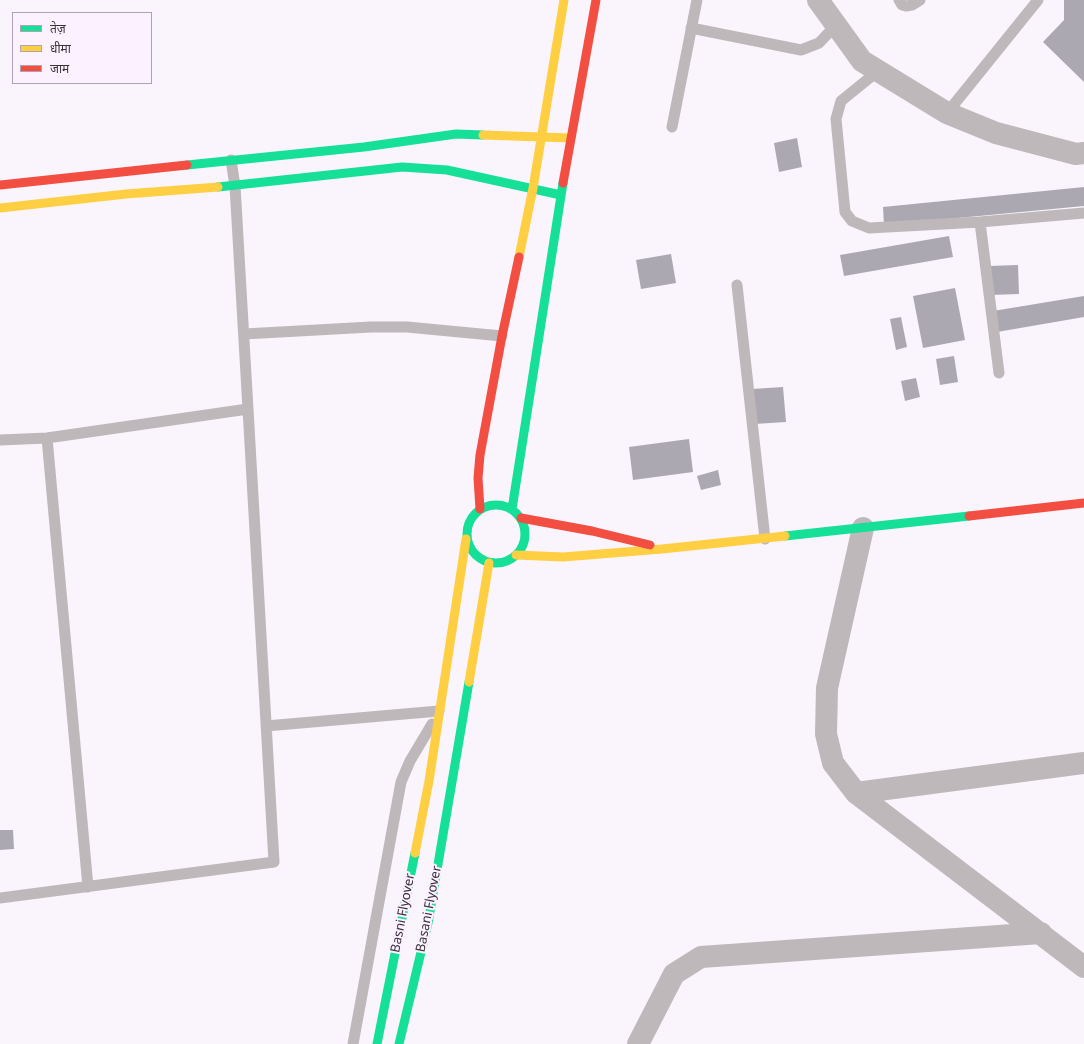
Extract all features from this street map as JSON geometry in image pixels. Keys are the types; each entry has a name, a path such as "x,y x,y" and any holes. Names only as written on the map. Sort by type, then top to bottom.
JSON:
{"main road":[{"path":"480,509 478,478 480,455 502,336 533,188 564,0"},
{"path":"512,509 561,195 596,0"},
{"path":"0,184 364,147 456,134 571,138"},
{"path":"0,208 126,194 234,186 402,167 447,170 561,195"},
{"path":"516,555 563,557 662,549 765,539 1084,503"},
{"path":"439,711 468,522 480,509 496,504 512,509 521,518 525,531 523,544 516,555 504,562 489,563 474,554 466,539"},
{"path":"521,518 625,538 662,549"},
{"name":"Basani Flyover","path":"399,1044 428,923 489,563"},
{"name":"Basni Flyover","path":"377,1044 429,781 439,711"}],"street":[{"path":"818,0 862,61 948,113 996,133 1076,154 1084,153"},
{"path":"863,528 827,688 826,734 833,763 856,792 1084,967"},
{"path":"856,792 1084,763"},
{"path":"638,1044 674,974 702,957 1040,933"}],"lane":[{"path":"672,127 697,0"},
{"path":"899,0 902,5 906,6 912,5 920,0"},
{"path":"948,113 1038,0"},
{"path":"691,28 801,50 818,43 836,25"},
{"path":"878,71 841,101 836,119 845,212 852,221 869,228 980,222 1084,213"},
{"path":"0,898 274,862 244,334 231,160"},
{"path":"980,222 999,373"},
{"path":"737,285 765,539"},
{"path":"244,334 371,327 407,327 502,336"},
{"path":"0,440 47,438 248,409"},
{"path":"47,438 88,887"},
{"path":"266,726 439,711"},
{"path":"353,1044 401,782 410,761 439,711"}],"building":[{"path":"1064,0 1084,0 1084,82 1043,42 1064,20"},
{"path":"797,138 802,167 779,172 774,143"},
{"path":"1084,187 1084,206 884,225 883,207"},
{"path":"949,236 953,257 844,276 840,255"},
{"path":"671,254 676,283 641,289 636,260"},
{"path":"1018,265 1019,294 990,295 989,266"},
{"path":"955,288 965,340 923,348 913,296"},
{"path":"1084,296 1084,317 997,332 993,311"},
{"path":"901,317 907,347 896,350 890,319"},
{"path":"954,356 958,382 940,385 936,359"},
{"path":"916,378 920,397 905,401 901,381"},
{"path":"783,387 786,422 754,424 752,389"},
{"path":"689,439 693,472 633,480 629,447"},
{"path":"718,470 721,485 701,490 697,476"},
{"path":"0,830 13,830 14,849 0,850"}],"traffic: fast":[{"path":"187,165 364,147 456,134 483,135"},
{"path":"218,187 402,167 447,170 561,195"},
{"path":"512,509 563,183"},
{"path":"496,505 507,507 520,518 523,523 525,534 523,545 512,558 507,561 496,563 485,561 472,550 469,545 467,534 469,523 480,510 485,507 496,505"},
{"path":"785,536 969,516"},
{"path":"399,1044 428,923 469,682"},
{"path":"377,1044 415,853"}],"traffic: slow":[{"path":"519,257 533,188 564,0"},
{"path":"483,135 571,138"},
{"path":"0,208 126,194 218,187"},
{"path":"516,555 563,557 662,549 785,536"},
{"path":"415,853 429,781 466,539"},
{"path":"469,682 489,563"}],"traffic: jam":[{"path":"563,183 596,0"},
{"path":"0,185 187,165"},
{"path":"480,509 478,478 480,455 502,336 519,257"},
{"path":"969,516 1084,503"},
{"path":"521,518 592,531 650,545"}]}
